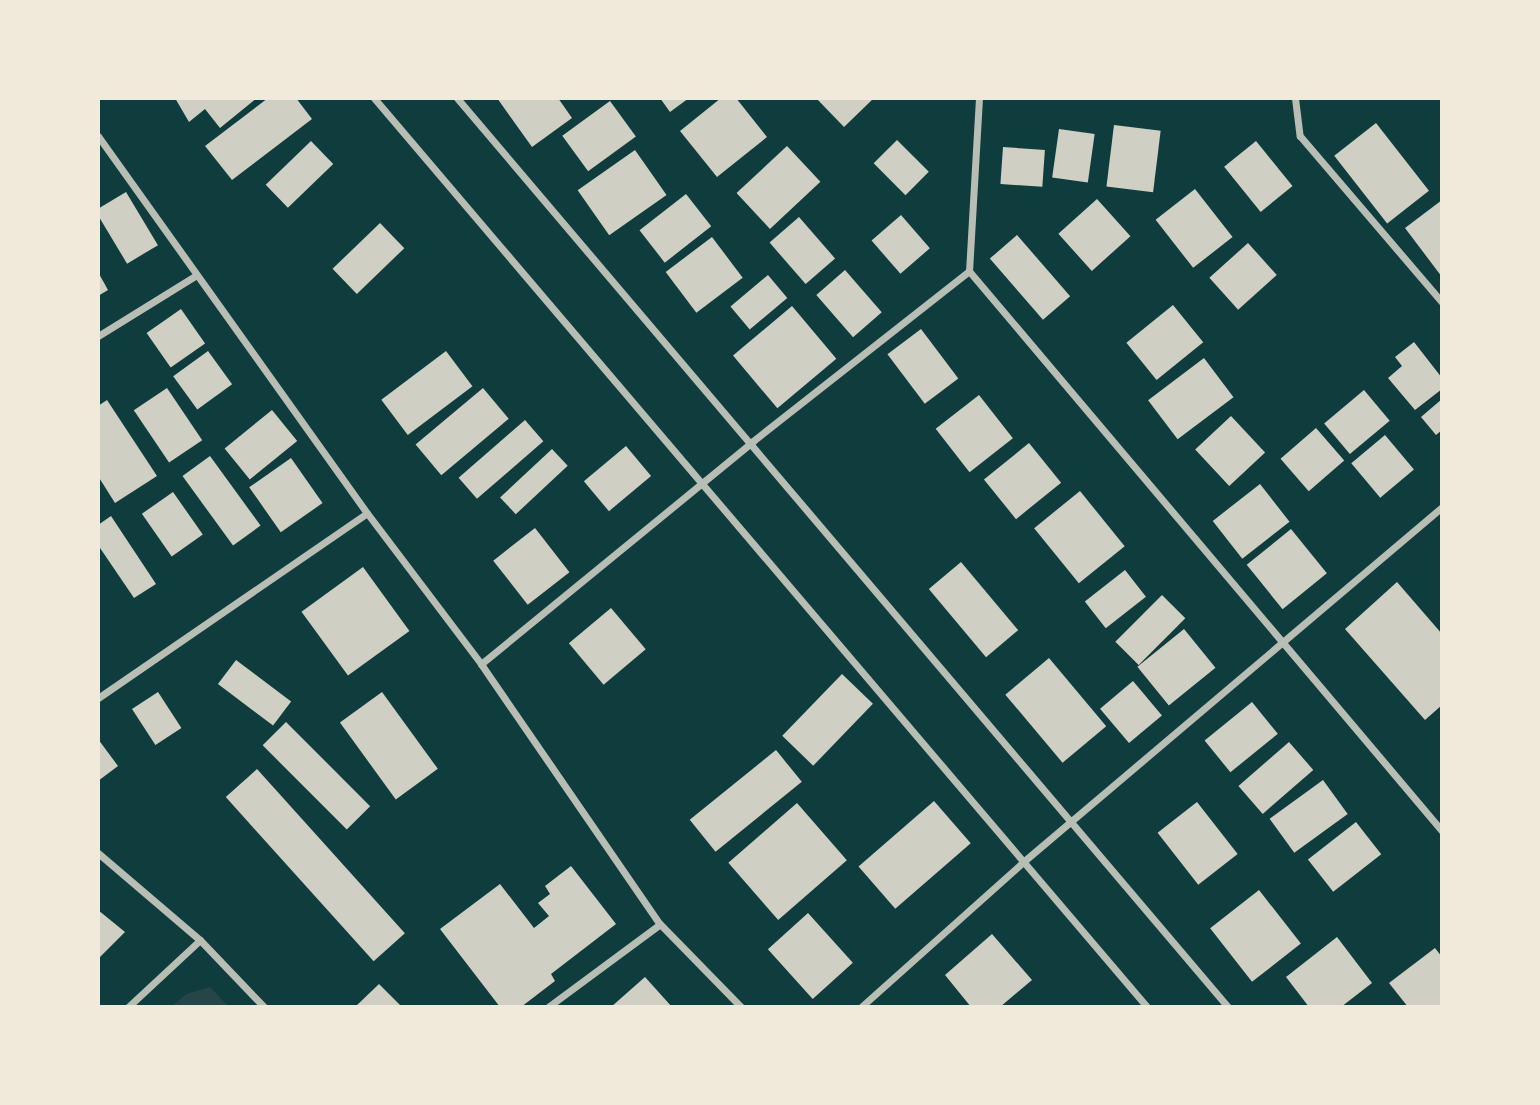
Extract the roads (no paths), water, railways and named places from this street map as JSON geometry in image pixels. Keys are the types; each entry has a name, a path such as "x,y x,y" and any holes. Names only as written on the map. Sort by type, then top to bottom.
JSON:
{"street":[{"path":"374,98 1147,1007"},
{"path":"457,98 752,441 1228,1007"},
{"path":"979,98 969,271 1442,831"},
{"path":"1295,98 1300,136 1442,302"},
{"path":"98,136 195,276 367,513 481,664 660,924 741,1007"},
{"path":"481,664 704,485 752,441 969,271"},
{"path":"98,336 195,276"},
{"path":"861,1007 1023,862 1442,508"},
{"path":"98,698 367,513"},
{"path":"98,853 200,940 264,1007"},
{"path":"548,1007 660,924"},
{"path":"128,1007 200,940"}]}
